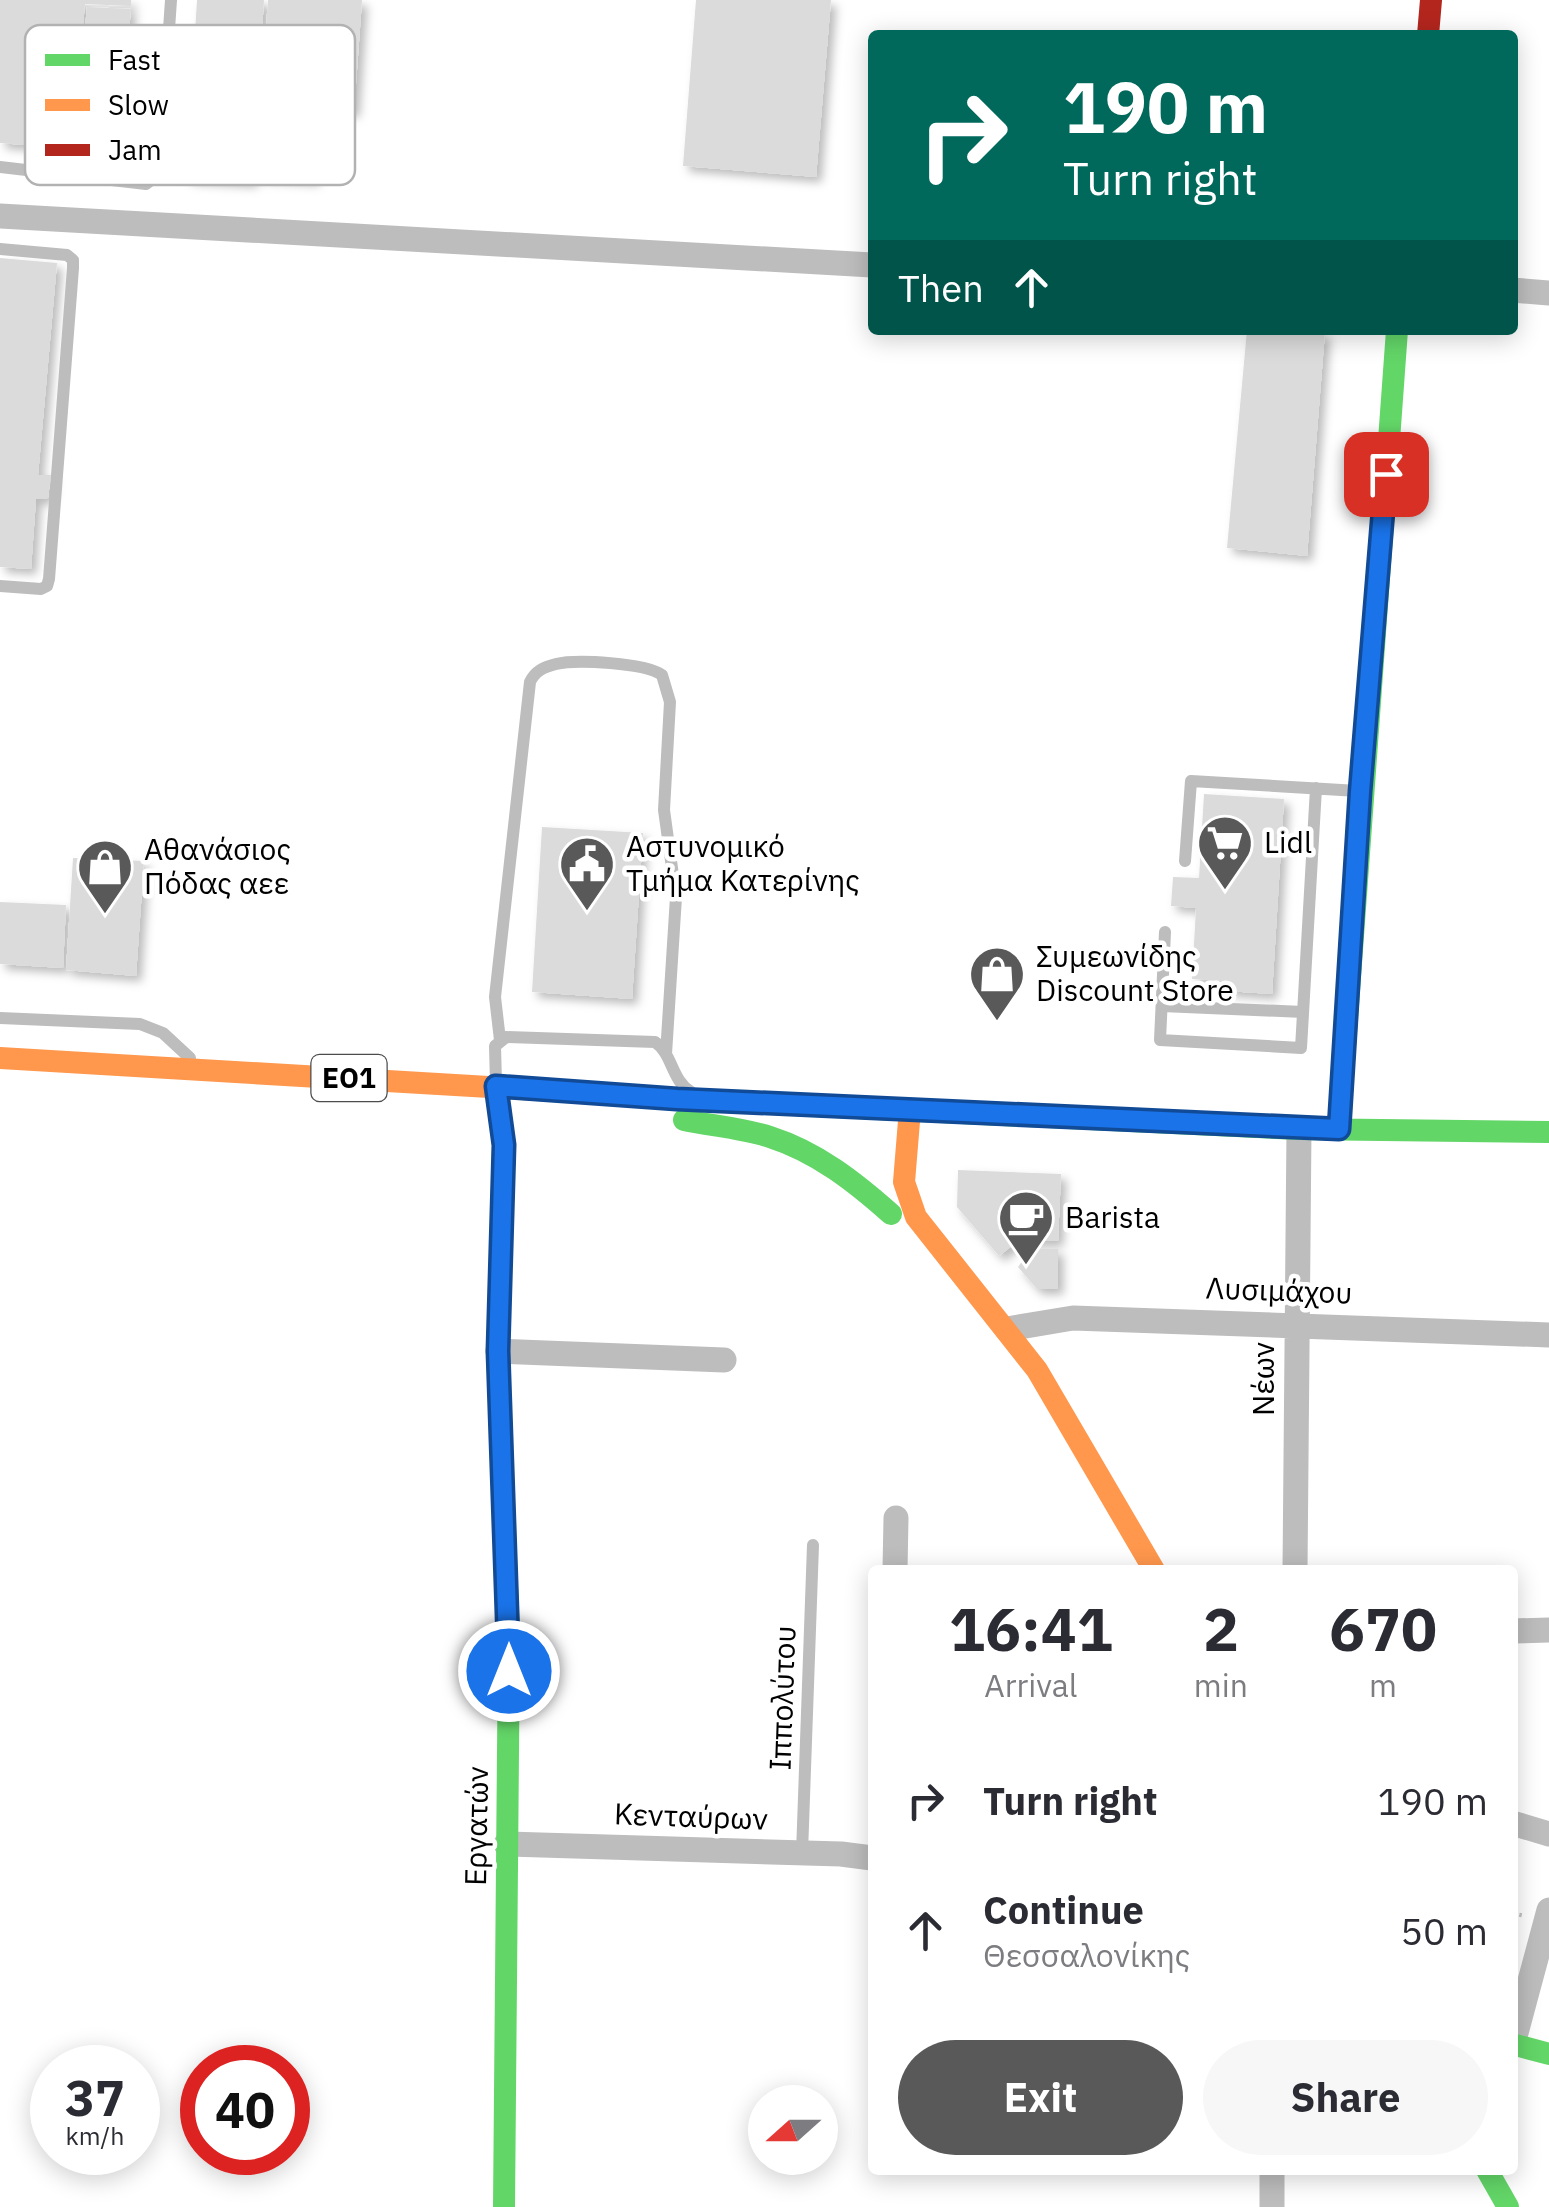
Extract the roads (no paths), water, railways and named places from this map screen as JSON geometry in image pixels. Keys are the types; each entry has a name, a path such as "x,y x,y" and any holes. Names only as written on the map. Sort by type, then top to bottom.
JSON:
{"main road":[{"path":"1428,30 1430,0"},
{"path":"1339,1129 1360,792 1397,335"},
{"name":"ΕΟ1","path":"0,1058 648,1098 1298,1129 1549,1132"},
{"name":"Εργατών","path":"496,1086 504,1145 498,1351 509,1638 504,2207"},
{"path":"648,1098 686,1121 757,1132 792,1145 843,1174 970,1285"},
{"path":"891,1214 884,1190 898,1108"},
{"path":"898,1108 908,1201 922,1226 1007,1329 1061,1407 1151,1565"},
{"path":"1518,2045 1549,2054"},
{"path":"1490,2175 1508,2207"}],"street":[{"path":"0,216 868,265"},
{"path":"1518,290 1549,293"},
{"name":"Νέων","path":"1296,1565 1298,1129"},
{"name":"Λυσιμάχου","path":"1007,1329 1073,1318 1549,1335"},
{"path":"498,1351 724,1360"},
{"path":"894,1565 896,1518"},
{"path":"1518,1631 1549,1630"},
{"path":"1518,1826 1549,1834"},
{"name":"Κενταύρων","path":"506,1844 868,1858"},
{"path":"1518,2025 1549,1910"},
{"path":"1272,2175 1272,2207"}],"lane":[{"path":"169,25 171,0"},
{"path":"0,168 25,171"},
{"path":"0,248 67,255 74,268 49,579 41,589 0,586"},
{"path":"496,1086 494,1050 500,1040 494,997 530,682 537,672 561,663 646,666 662,675 670,702 664,810 676,897 666,1054"},
{"path":"1185,860 1191,781 1360,792"},
{"path":"1165,932 1160,1040 1301,1048 1316,788"},
{"path":"1162,1006 1303,1012"},
{"path":"0,1018 151,1027 202,1070"},
{"path":"500,1040 513,1036 655,1042 662,1046 682,1086 706,1100"},
{"name":"Ιππολύτου","path":"802,1853 813,1545"}],"place":[{"name":"Lidl","path":"1225,892"},
{"name":"Αστυνομικό Τμήμα Κατερίνης","path":"587,913"},
{"name":"Αθανάσιος Πόδας αεε","path":"105,916"},
{"name":"Συμεωνίδης Discount Store","path":"997,1023"},
{"name":"Barista","path":"1026,1267"}]}
